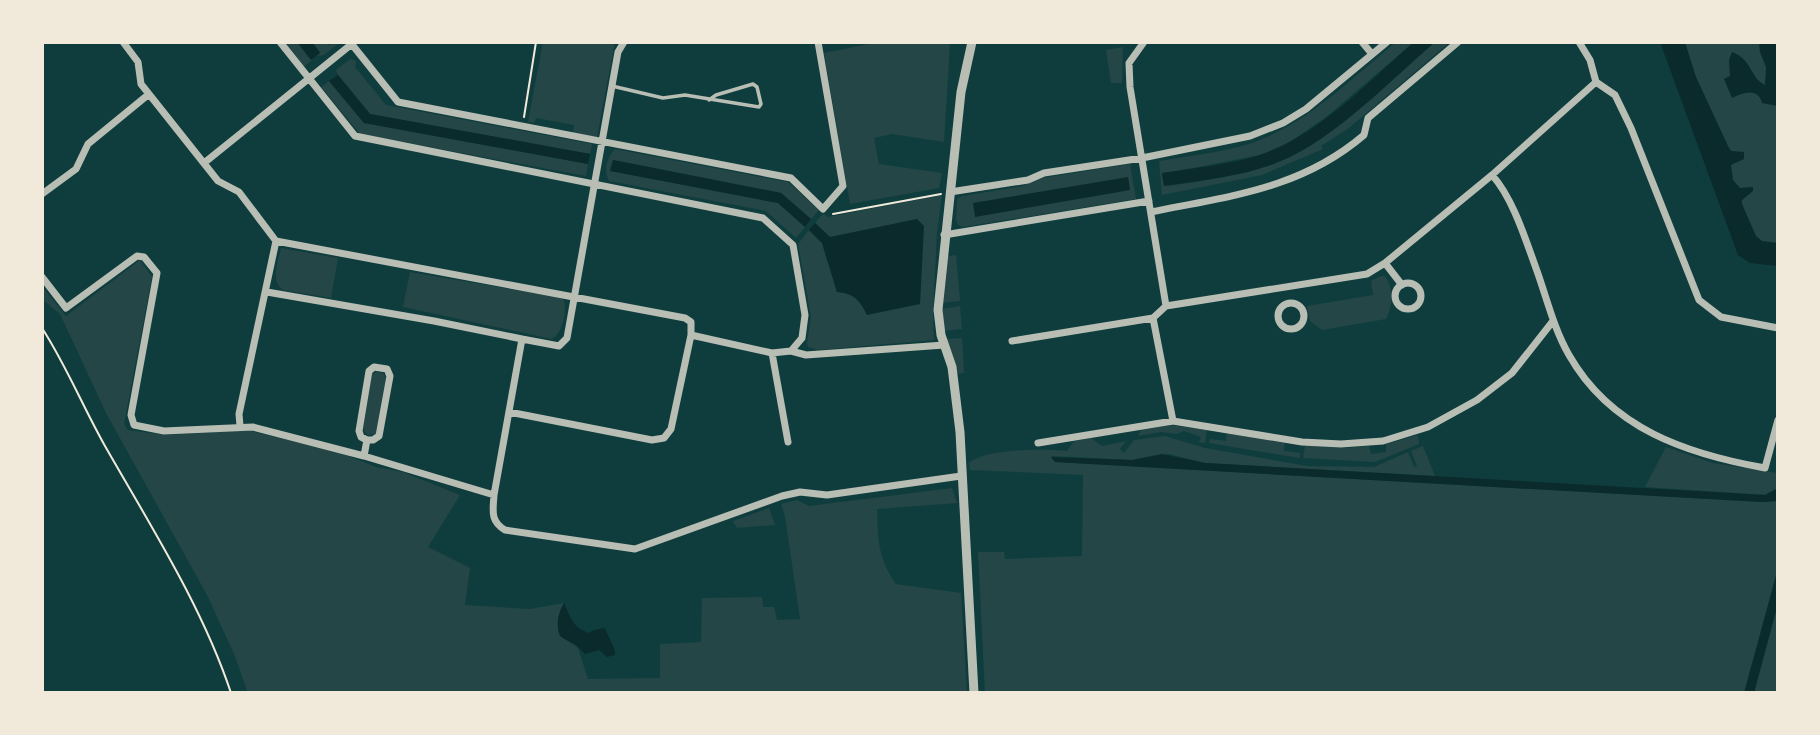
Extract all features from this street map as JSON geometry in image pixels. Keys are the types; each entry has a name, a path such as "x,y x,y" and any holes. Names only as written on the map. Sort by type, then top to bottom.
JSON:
{"street":[{"path":"123,42 138,62 142,85 218,181 239,192 276,241 685,317 691,322 691,335 671,429 664,438 652,440 509,412"},
{"path":"280,42 355,136 763,218 793,245 805,315 802,338 791,351"},
{"path":"267,292 559,346 567,338 619,49 624,42"},
{"path":"204,163 352,43 398,102 791,178 823,209 844,186 818,42"},
{"path":"972,42 961,92 938,310 944,345 952,367 960,432 974,693"},
{"path":"1144,42 1129,64 1130,87 1166,306"},
{"path":"1362,42 1372,54"},
{"path":"950,192 1028,180 1044,173 1236,140 1273,127 1306,109 1387,42"},
{"path":"1151,212 1272,187 1322,166 1364,135 1368,118 1458,42"},
{"path":"1579,42 1590,60 1596,82 1615,95 1631,128 1699,300 1721,317 1778,328"},
{"path":"1012,341 1153,318 1166,306 1367,274 1385,263 1492,175 1596,82"},
{"path":"42,194 76,169 88,144 149,94"},
{"path":"1492,175 1516,219 1553,321 1570,356 1590,386 1628,420 1664,441 1704,455 1765,468 1778,420"},
{"path":"944,235 1149,201"},
{"path":"240,426 239,414 276,241"},
{"path":"42,277 66,308 137,256 144,257 157,273 131,415 134,425 164,431 253,427 364,456 494,495"},
{"path":"1385,263 1402,285"},
{"path":"1285,288 1289,303"},
{"path":"1153,318 1173,421"},
{"path":"1038,443 1173,421 1303,442 1341,444 1383,441 1428,426 1478,400 1512,373 1553,321"},
{"path":"691,335 772,352 791,351 806,355 944,345"},
{"path":"522,339 492,517 496,525 505,530 635,550 782,496 800,492 827,495 961,476"},
{"path":"772,352 788,442"},
{"path":"374,367 381,367 387,369 390,376 379,436 367,440 361,437 359,431 369,371 374,367"},
{"path":"364,456 367,440"}],"lane":[{"path":"612,86 663,98 685,95 709,100 759,107 761,104 757,87 753,84 716,95 709,100"}],"path":[{"path":"523,125 536,42"},
{"path":"823,209 831,215 950,192"},
{"path":"42,328 184,589 214,648 231,693"}],"shaded area":[{"path":"285,42 297,42 312,60 304,67"},
{"path":"297,42 312,42 320,53 311,60"},
{"path":"312,42 338,44 324,55 316,56 320,52"},
{"path":"543,42 615,42 597,137 573,134 574,125 536,118 534,123 528,122"},
{"path":"879,42 950,42 944,142 892,134 874,138 879,164 942,173 939,188 850,204 824,53"},
{"path":"1396,42 1414,42 1326,117 1287,144 1260,155 1162,174 1164,186 1230,176 1265,167 1294,155 1349,118 1435,42 1450,42 1349,128 1321,146 1323,149 1262,175 1162,195 1159,161 1227,150 1270,136 1327,100"},
{"path":"1414,42 1435,42 1339,126 1318,141 1276,163 1249,172 1164,186 1162,173 1226,163 1263,154 1285,145 1343,105"},
{"path":"1660,42 1685,42 1696,77 1728,146 1731,151 1744,152 1744,159 1731,165 1733,180 1740,188 1753,187 1753,191 1742,200 1742,204 1756,236 1762,241 1778,243 1778,266 1750,263 1738,255"},
{"path":"1673,42 1778,42 1778,257 1757,255"},
{"path":"1759,42 1778,42 1777,106 1762,103 1754,93 1732,98 1724,79 1730,76 1729,60 1732,52 1743,59 1756,78 1765,85 1766,67"},
{"path":"1123,47 1122,83 1111,83 1106,50"},
{"path":"350,59 356,61 355,67 386,105 592,144 590,154 370,114 336,70"},
{"path":"338,75 370,114 590,154 588,164 364,123 329,81"},
{"path":"329,81 364,123 588,164 586,176 360,134 321,87"},
{"path":"615,149 788,182 819,210 811,219 781,193 613,160 611,171 778,203 805,227 796,238 766,211 609,181 607,164"},
{"path":"613,160 781,193 811,219 805,227 778,203 610,171"},
{"path":"1130,164 1136,199 963,227 958,225 957,199 962,196 1023,186 1042,178"},
{"path":"1128,177 1130,190 975,217 973,203"},
{"path":"942,195 937,232 934,340 818,350 808,347 811,317 798,244 809,230 822,243 837,292 850,293 862,303 830,237 815,223 823,214 828,217"},
{"path":"917,219 924,226 920,304 867,315 855,298 837,292 822,243 809,230 815,223 830,237"},
{"path":"281,248 338,258 331,298 283,290 279,286 276,271"},
{"path":"956,255 960,301 941,303 944,257"},
{"path":"140,260 152,277 124,424 128,430 166,435 247,430 333,450 376,467 403,472 460,495 428,547 470,568 465,605 530,609 564,603 559,635 578,648 588,679 660,678 660,644 701,642 702,598 762,597 763,607 774,607 777,620 800,619 781,504 797,500 809,506 952,488 957,503 877,509 878,530 882,557 896,584 961,593 967,693 248,693 234,654 207,595 106,413 60,314 42,299 42,286 66,316"},
{"path":"410,272 563,298 565,308 562,326 552,339 403,307"},
{"path":"1385,276 1391,292 1386,319 1322,330 1310,321 1307,306 1373,295 1371,281"},
{"path":"960,306 962,329 943,331 942,309"},
{"path":"962,338 964,373 956,374 946,339"},
{"path":"383,373 386,377 376,434 368,435 363,430 372,374"},
{"path":"1171,425 1207,430 1205,443 1199,442 1201,437 1184,431 1177,434 1161,432 1138,436 1141,430"},
{"path":"1227,433 1285,442 1284,451 1300,453 1300,458 1209,443 1210,439 1226,441"},
{"path":"1418,435 1419,444 1375,462 1303,458 1305,445 1344,448 1369,446 1371,454 1386,452 1386,444"},
{"path":"1165,436 1205,448 1307,466 1374,467 1408,452 1414,467 1417,466 1411,451 1423,446 1435,476 1205,463 1169,454 1132,460 1051,457 1055,462 1778,501 1778,693 985,693 978,552 1004,552 1005,559 1082,556 1083,475 970,470 969,463 977,458 1002,452 1067,451 1074,441 1091,438 1102,446 1126,441 1120,449 1124,453 1134,440"},
{"path":"1666,447 1713,463 1778,473 1778,488 1766,495 1645,487"},
{"path":"1162,454 1205,463 1765,495 1778,488 1778,501 1055,462 1051,457 1132,460"},
{"path":"769,508 775,525 737,528 733,521"},
{"path":"1778,568 1778,604 1754,693 1744,693"},
{"path":"564,603 573,621 583,631 589,633 605,628 615,655 607,657 599,650 585,654 576,645 561,637 558,620"}]}
